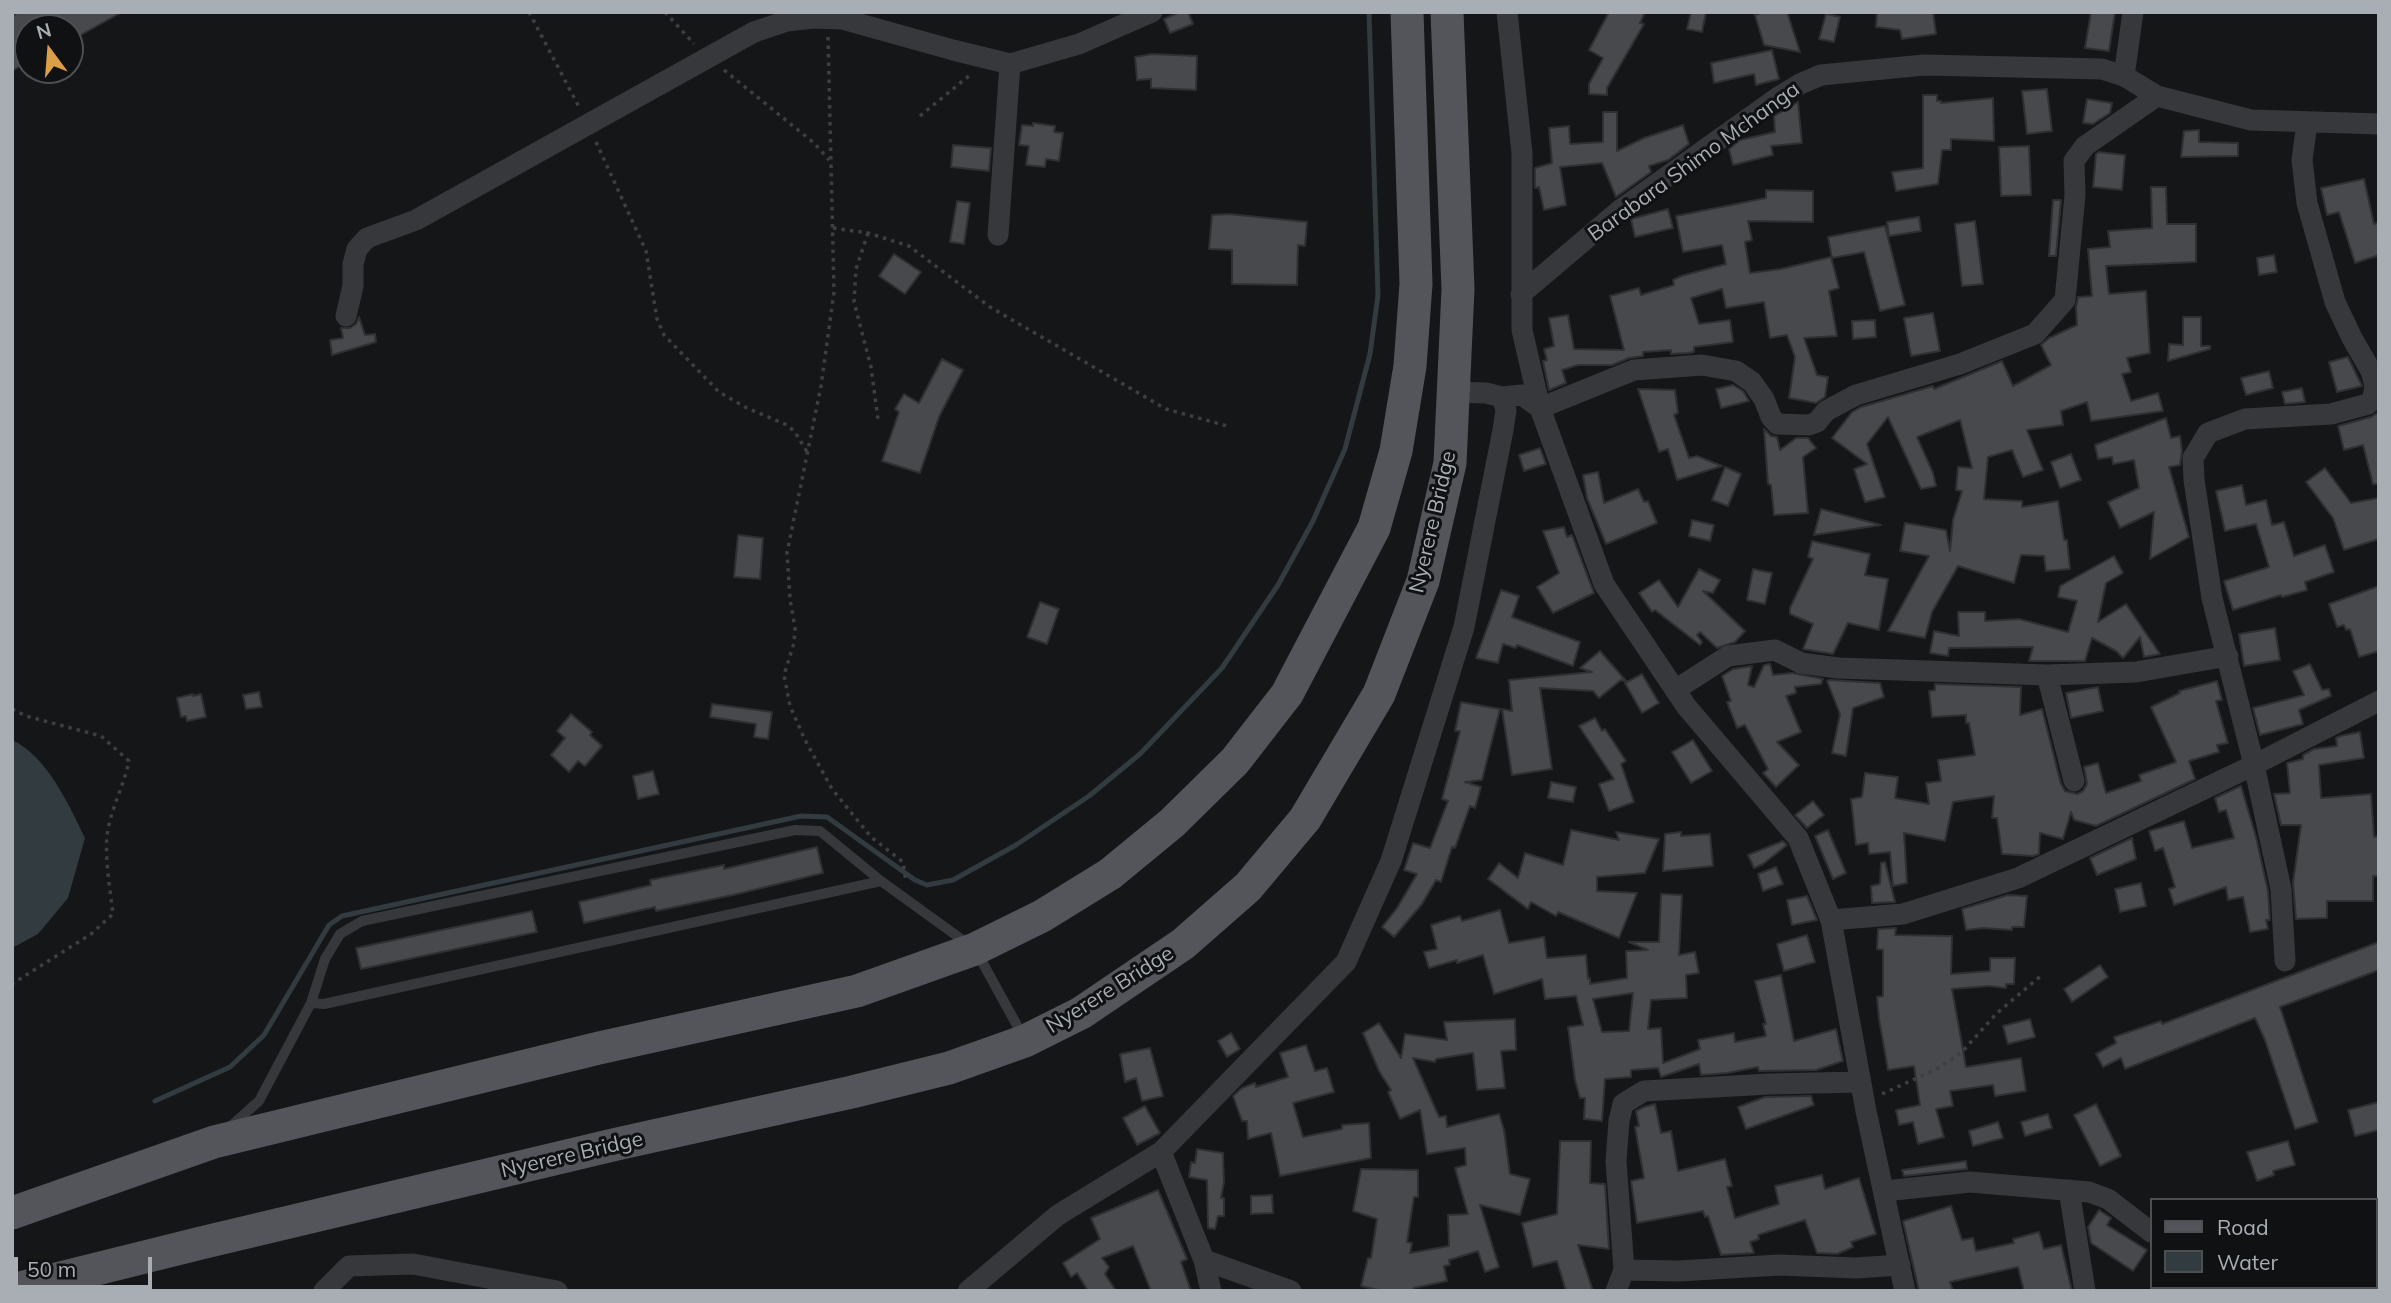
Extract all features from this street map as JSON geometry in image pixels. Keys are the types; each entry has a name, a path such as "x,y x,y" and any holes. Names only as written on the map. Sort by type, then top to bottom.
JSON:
{"main road":[{"path":"12,1213 214,1142 598,1048 857,991 975,949 1042,916 1110,874 1172,823 1235,761 1287,694 1374,528 1396,451 1409,366 1416,284 1407,12"},
{"name":"Nyerere Bridge","path":"12,1290 617,1144 949,1068 1025,1041 1081,1013 1183,944 1248,887 1305,819 1379,694 1423,581 1450,463 1458,289 1447,12"}],"street":[{"path":"346,316 354,286 353,264 356,249 367,238 416,220 754,32 787,21 835,16 1000,61 1079,44 1153,12"},
{"path":"1507,12 1522,153 1522,330 1539,408 1604,584 1686,706 1798,838 1831,920 1862,1092 1905,1291"},
{"path":"2124,76 2133,12"},
{"path":"998,235 1000,61"},
{"name":"Barabara Shimo Mchanga","path":"1521,294 1620,210 1777,98 1821,75 1924,65 2081,67 2102,69 2124,76 2157,96 2251,120 2379,124"},
{"path":"1539,408 1634,370 1702,365 1736,371 1752,382 1777,424 1808,425 1817,422 1826,411 1856,396 1960,364 2035,334 2065,300 2075,195 2074,161 2085,146 2157,96"},
{"path":"2286,961 2281,890 2254,765 2212,598 2193,458 2208,433 2245,419 2331,414 2373,403 2375,385 2371,371 2335,303 2307,203 2302,160 2307,123"},
{"path":"1453,392 1486,393 1502,397 1522,395 1539,408"},
{"path":"968,1291 1058,1214 1161,1152 1346,962 1391,861 1464,627 1503,430 1506,410 1502,397"},
{"path":"1675,690 1728,656 1775,650 1801,663 1838,668 2047,675 2136,672 2228,656"},
{"path":"2047,675 2074,781"},
{"path":"1831,920 1903,914 2018,878 2254,765 2379,701"},
{"path":"1616,1291 1624,1270 1616,1161 1623,1104 1644,1091 1769,1084 1862,1092"},
{"path":"1161,1152 1204,1260 1211,1291"},
{"path":"1885,1191 1970,1182 2089,1192 2108,1199 2150,1231"},
{"path":"2069,1190 2085,1291"},
{"path":"1204,1260 1291,1291"},
{"path":"324,1291 349,1266 413,1264 558,1291"},
{"path":"1624,1270 1679,1271 1779,1265 1856,1268 1900,1265"},
{"path":"2268,1289 2288,1291"},
{"path":"2323,1291 2353,1289"}],"lane":[{"path":"214,1142 259,1101 311,1003 325,959 341,934 362,921 794,831 820,831 881,881 975,949 1025,1041"},
{"path":"311,1003 324,1004 881,881"}],"path":[{"path":"529,12 589,125 646,251 657,319 663,335 719,392 747,408 788,425 808,454"},
{"path":"665,12 688,38 814,143 830,162"},
{"path":"835,16 830,162 834,292 821,386 787,553 795,628 794,643 784,674 790,706 832,789 871,836 903,862 904,875"},
{"path":"920,116 1000,61"},
{"path":"833,228 868,233 909,246 990,307 1166,409 1231,427"},
{"path":"868,233 856,269 854,302 871,367 878,419"},
{"path":"12,709 26,716 101,736 129,761 126,779 107,836 113,914 91,934 12,984"},
{"path":"1862,1092 1937,1069 1961,1052 1997,1013 2042,975"}],"water":[{"path":"12,740 25,747 46,769 85,838 68,898 38,934 12,948"}],"building":[{"path":"122,12 84,33 84,14 16,14"},
{"path":"1180,12 1188,12 1193,24 1170,33 1164,19"},
{"path":"1609,12 1645,12 1640,23 1644,24 1607,88 1607,95 1589,94 1589,84 1603,58 1589,50"},
{"path":"1691,12 1706,12 1702,32 1687,29"},
{"path":"1764,12 1787,12 1800,52 1764,45 1755,15"},
{"path":"1877,12 1933,12 1936,34 1902,39 1900,30 1876,27"},
{"path":"2091,12 2115,12 2109,51 2085,48"},
{"path":"1826,14 1840,17 1834,42 1819,39"},
{"path":"14,15 12,71 12,16"},
{"path":"1772,50 1779,79 1756,85 1754,74 1714,83 1711,63"},
{"path":"1152,54 1197,56 1196,90 1151,88 1151,79 1137,80 1135,57"},
{"path":"2047,89 2052,131 2027,134 2022,91"},
{"path":"1923,95 1937,95 1937,101 1941,103 1993,98 1994,141 1951,139 1951,150 1942,150 1938,184 1896,191 1892,172 1923,168"},
{"path":"2087,99 2112,103 2110,113 2093,124 2083,123"},
{"path":"1798,102 1802,143 1771,146 1773,155 1733,165 1729,149 1740,140 1775,132 1774,116"},
{"path":"1603,112 1617,112 1617,151 1644,138 1683,125 1689,144 1668,160 1649,166 1651,172 1616,197 1602,163 1560,167 1566,205 1544,210 1539,187 1535,188 1535,168 1552,163 1549,128 1569,126 1570,144 1603,142"},
{"path":"1033,123 1055,126 1054,132 1063,133 1059,161 1046,159 1045,167 1026,165 1029,146 1019,145 1022,125 1033,126"},
{"path":"2199,130 2199,142 2238,143 2238,156 2181,157 2184,131"},
{"path":"953,145 991,148 989,171 951,167"},
{"path":"2029,146 2031,195 2001,196 1999,147"},
{"path":"2099,152 2125,155 2122,190 2093,187 2096,154"},
{"path":"2364,179 2374,224 2379,222 2379,255 2355,263 2339,212 2327,215 2321,188"},
{"path":"2151,187 2166,187 2167,224 2196,224 2196,262 2106,266 2109,294 2146,291 2150,353 2127,358 2131,372 2122,374 2131,401 2158,393 2163,411 2091,421 2087,402 2061,411 2063,425 2027,430 2043,470 2023,477 2012,450 1988,457 1984,499 2022,501 2022,507 2058,501 2070,569 2046,571 2044,556 2021,555 2014,583 1958,566 1932,612 1925,638 1888,631 1929,556 1900,551 1905,523 1946,530 1950,551 1953,520 1962,491 1956,490 1958,467 1972,468 1960,420 1917,437 1936,486 1921,489 1888,417 1867,444 1885,497 1865,502 1854,469 1867,464 1832,438 1852,412 1861,407 1933,386 1934,389 2002,361 2013,386 2051,365 2041,345 2049,338 2077,325 2078,297 2092,296 2088,249 2110,247 2108,231 2152,228"},
{"path":"1766,190 1813,191 1813,222 1748,221 1752,240 1745,242 1750,273 1831,257 1839,288 1829,291 1837,336 1804,338 1817,375 1828,377 1825,397 1816,403 1789,398 1795,357 1787,335 1770,338 1764,302 1726,308 1722,289 1691,298 1699,324 1730,320 1733,342 1694,347 1694,352 1688,353 1671,354 1671,350 1643,352 1643,356 1612,365 1578,365 1562,370 1566,383 1549,390 1543,361 1547,360 1544,349 1554,346 1549,318 1568,315 1574,349 1624,350 1610,296 1639,288 1641,295 1674,285 1673,280 1681,276 1726,264 1722,245 1683,252 1676,216 1766,198"},
{"path":"2053,200 2061,200 2056,256 2049,256"},
{"path":"957,201 970,203 964,244 950,242"},
{"path":"1668,209 1673,228 1635,237 1631,219"},
{"path":"1229,214 1307,222 1305,246 1298,245 1297,285 1232,284 1232,250 1209,249 1212,215"},
{"path":"1919,217 1921,231 1889,236 1887,222"},
{"path":"1975,221 1983,284 1962,286 1955,224"},
{"path":"1885,226 1905,305 1880,311 1864,252 1832,258 1828,237"},
{"path":"894,254 921,272 905,294 879,276"},
{"path":"2274,255 2277,272 2259,275 2257,258"},
{"path":"1933,313 1940,351 1911,356 1904,318"},
{"path":"359,317 365,335 375,334 376,342 332,355 330,340 343,338 341,328 350,328 356,324"},
{"path":"2183,317 2201,317 2201,346 2210,346 2210,349 2168,361 2169,344 2183,345"},
{"path":"1875,320 1876,337 1853,339 1852,321"},
{"path":"2348,357 2362,386 2337,392 2329,362"},
{"path":"942,359 963,370 939,417 920,473 882,461 899,412 895,409 904,394 919,403"},
{"path":"2269,371 2273,388 2246,395 2241,378"},
{"path":"1733,385 1743,391 1749,401 1721,408 1716,389"},
{"path":"2302,388 2305,402 2285,404 2282,392"},
{"path":"1638,389 1675,390 1678,413 1674,415 1689,458 1697,456 1722,466 1677,480 1668,449 1659,452"},
{"path":"2379,412 2379,484 2373,484 2363,445 2344,450 2338,426 2371,417"},
{"path":"2166,418 2171,438 2180,436 2180,465 2169,467 2189,537 2150,559 2154,512 2120,528 2108,502 2139,488 2134,460 2113,464 2112,457 2098,459 2095,445"},
{"path":"1764,429 1771,436 1777,437 1780,450 1796,438 1808,438 1816,448 1803,457 1808,513 1774,515 1771,485 1768,484"},
{"path":"1540,448 1546,464 1524,471 1519,455"},
{"path":"2071,454 2081,480 2060,488 2051,462"},
{"path":"1725,467 1741,474 1728,506 1712,500"},
{"path":"2325,468 2351,503 2379,498 2379,539 2344,550 2333,518 2306,482"},
{"path":"1598,472 1604,503 1638,489 1644,502 1648,501 1657,523 1606,544 1587,498 1583,475"},
{"path":"2242,485 2246,505 2266,500 2272,525 2284,522 2294,556 2325,545 2334,572 2305,582 2307,590 2233,610 2224,581 2269,567 2256,524 2225,531 2216,491"},
{"path":"1821,509 1881,525 1814,535"},
{"path":"1692,520 1714,525 1710,541 1689,536"},
{"path":"1564,527 1567,537 1572,535 1594,593 1553,613 1537,587 1559,573 1543,531"},
{"path":"738,535 763,538 760,579 734,577"},
{"path":"1812,541 1870,554 1865,575 1888,579 1879,630 1848,623 1833,654 1803,649 1813,624 1790,614 1790,608 1813,559 1808,557"},
{"path":"2114,556 2123,573 2106,583 2098,622 2126,604 2160,654 2144,657 2140,637 2123,658 2092,638 2085,661 2029,661 2033,647 1949,648 1948,656 1930,653 1934,631 1959,636 1958,612 1985,612 1985,621 2019,619 2068,632 2077,601 2058,597 2060,586"},
{"path":"1699,569 1720,580 1713,593 1703,591 1745,631 1735,642 1717,648 1700,632 1697,635 1702,642 1700,645 1655,610 1652,612 1639,593 1659,580 1678,607"},
{"path":"1753,569 1772,573 1765,604 1747,600"},
{"path":"2379,586 2379,651 2359,657 2350,629 2346,630 2344,625 2337,627 2329,604"},
{"path":"1501,590 1519,596 1512,617 1580,642 1573,666 1517,645 1516,648 1503,644 1498,663 1476,658"},
{"path":"1040,602 1059,609 1047,644 1027,637"},
{"path":"2275,628 2280,660 2244,666 2239,634"},
{"path":"1600,651 1627,682 1621,680 1599,698 1593,691 1540,688 1552,769 1512,775 1502,709 1512,711 1509,680 1592,672 1580,668"},
{"path":"1770,664 1773,675 1792,673 1823,679 1821,684 1795,687 1796,693 1786,696 1801,732 1777,742 1799,765 1776,787 1763,773 1768,769 1745,725 1737,728 1727,702 1731,701 1722,676 1733,669 1752,666 1748,685 1754,687 1764,665"},
{"path":"2310,664 2322,690 2329,689 2331,696 2299,710 2303,724 2260,735 2253,708 2304,695 2293,671"},
{"path":"1642,674 1659,703 1642,713 1625,683"},
{"path":"1827,681 1880,683 1884,697 1853,708 1846,756 1832,753 1840,714"},
{"path":"2217,681 2222,700 2216,701 2228,743 2217,745 2219,752 2189,761 2195,779 2096,826 2074,820 2071,812 2063,839 2040,833 2039,854 2002,854 1997,818 1992,818 1994,796 1953,802 1945,841 1904,833 1907,883 1893,886 1890,852 1869,854 1868,843 1856,845 1851,799 1862,797 1865,773 1898,777 1895,798 1929,804 1926,783 1941,781 1938,760 1975,755 1966,715 1932,717 1929,691 1935,690 1935,684 2021,687 2020,715 2042,709 2061,784 2065,791 2077,794 2083,791 2087,784 2084,767 2098,763 2106,793 2141,781 2139,775 2176,762 2151,707 2180,693 2179,691"},
{"path":"2098,687 2103,711 2071,718 2066,693"},
{"path":"259,692 262,707 246,709 243,695"},
{"path":"201,694 206,717 187,721 186,716 181,717 177,698"},
{"path":"1461,702 1500,709 1482,780 1465,782 1481,787 1475,808 1470,806 1455,848 1452,847 1441,882 1436,880 1422,904 1394,937 1382,927 1417,874 1404,870 1413,843 1430,848 1448,801 1442,799 1460,731 1455,731"},
{"path":"712,704 772,712 768,739 754,737 756,724 710,717"},
{"path":"571,714 592,732 590,735 602,746 585,766 578,761 569,772 551,755 565,738 557,731"},
{"path":"1595,718 1626,761 1621,764 1634,802 1609,811 1599,784 1614,779 1579,726"},
{"path":"2360,732 2364,758 2319,765 2321,798 2371,794 2374,837 2379,836 2379,876 2373,876 2373,901 2327,901 2327,918 2296,919 2293,883 2301,825 2281,825 2274,794 2290,793 2287,763 2303,759 2303,755 2314,749 2337,746 2336,738 2340,736"},
{"path":"1693,740 1712,771 1691,783 1672,752"},
{"path":"653,771 659,794 638,799 633,776"},
{"path":"1551,782 1576,787 1573,802 1548,798"},
{"path":"2241,786 2268,891 2270,920 2266,920 2268,929 2250,932 2243,897 2228,900 2226,887 2174,905 2169,889 2175,887 2163,848 2155,851 2149,831 2184,821 2192,848 2234,838 2226,810 2219,812 2215,798"},
{"path":"1813,801 1824,815 1807,828 1795,815"},
{"path":"1571,830 1619,840 1616,832 1659,839 1645,873 1597,877 1597,891 1637,893 1619,938 1558,912 1556,916 1531,902 1528,909 1488,879 1499,863 1518,878 1525,853 1563,865"},
{"path":"1828,830 1846,873 1833,879 1815,836"},
{"path":"1681,832 1681,836 1710,834 1713,866 1663,871 1665,834"},
{"path":"2132,838 2136,859 2097,875 2090,858"},
{"path":"1783,841 1787,845 1754,868 1748,855"},
{"path":"817,847 823,873 733,895 656,911 655,907 584,923 579,902 651,885 650,880 724,865 724,869"},
{"path":"1885,862 1895,902 1872,903 1871,886 1880,884 1881,863"},
{"path":"1776,867 1783,884 1763,891 1758,874"},
{"path":"2141,883 2146,906 2120,912 2115,889"},
{"path":"1661,894 1682,895 1679,955 1695,952 1699,973 1686,975 1687,998 1651,1000 1648,1029 1661,1028 1663,1063 1700,1049 1698,1040 1734,1033 1735,1042 1766,1036 1763,1024 1766,1024 1755,981 1781,975 1794,1041 1836,1029 1843,1061 1816,1070 1759,1071 1758,1067 1701,1075 1699,1064 1661,1077 1658,1068 1631,1070 1631,1077 1605,1079 1602,1121 1584,1119 1585,1098 1580,1098 1575,1080 1568,1027 1583,1025 1576,996 1545,999 1542,979 1494,994 1483,955 1429,968 1424,952 1437,949 1431,925 1460,916 1462,921 1500,910 1509,943 1544,937 1547,958 1586,955 1590,984 1627,978 1626,951 1648,950 1629,942 1659,942","holes":["1633,993 1629,1031 1602,1032 1593,999"]},
{"path":"2008,895 2027,896 2024,927 2012,927 2012,930 1966,930 1962,909"},
{"path":"1807,896 1817,920 1792,925 1787,900"},
{"path":"532,911 537,932 361,969 356,948"},
{"path":"1896,928 1895,935 1952,936 1951,974 1990,971 1990,958 2015,958 2014,984 2006,984 2006,988 1989,986 1952,989 1966,1067 2021,1058 2026,1091 1995,1096 1993,1085 1950,1091 1953,1106 1936,1109 1944,1137 1918,1144 1913,1122 1899,1125 1896,1110 1920,1105 1914,1066 1888,1070 1879,1019 1877,997 1883,996 1883,950 1877,949 1878,929"},
{"path":"1807,935 1815,962 1784,971 1777,944"},
{"path":"2379,942 2379,970 2280,1007 2318,1122 2295,1129 2255,1018 2125,1069 2121,1058 2103,1067 2096,1054 2116,1043 2114,1037 2161,1021 2162,1024"},
{"path":"2100,965 2108,977 2072,1002 2064,989"},
{"path":"1515,1019 1516,1050 1501,1051 1505,1088 1477,1090 1473,1053 1436,1059 1435,1062 1413,1058 1439,1117 1446,1116 1447,1127 1499,1114 1510,1174 1530,1179 1520,1215 1480,1205 1499,1267 1485,1272 1478,1251 1449,1260 1450,1265 1444,1266 1447,1281 1414,1288 1413,1291 1382,1291 1361,1286 1368,1258 1371,1258 1377,1219 1353,1211 1361,1169 1418,1170 1418,1197 1414,1197 1407,1242 1412,1243 1410,1253 1449,1246 1448,1215 1468,1214 1455,1168 1466,1165 1465,1148 1427,1154 1420,1110 1400,1119 1388,1092 1391,1090 1379,1071 1363,1033 1379,1023 1401,1058 1405,1034 1447,1040 1444,1022"},
{"path":"2030,1019 2035,1037 2008,1044 2003,1026"},
{"path":"1231,1033 1240,1049 1227,1057 1218,1041"},
{"path":"1306,1045 1315,1071 1327,1068 1334,1092 1293,1103 1303,1137 1342,1129 1342,1125 1369,1123 1371,1158 1280,1176 1271,1133 1248,1139 1247,1121 1242,1121 1233,1096 1242,1088 1255,1083 1256,1087 1288,1077 1280,1053"},
{"path":"1150,1048 1163,1096 1142,1101 1136,1078 1125,1082 1120,1054"},
{"path":"1811,1096 1814,1105 1746,1129 1738,1107 1765,1097"},
{"path":"2379,1102 2379,1130 2355,1136 2348,1110"},
{"path":"1655,1104 1661,1133 1671,1131 1678,1171 1725,1159 1732,1186 1727,1187 1735,1218 1779,1204 1775,1186 1822,1175 1825,1189 1859,1178 1876,1234 1851,1242 1853,1247 1837,1254 1817,1253 1805,1220 1758,1235 1759,1239 1750,1242 1754,1253 1721,1255 1708,1216 1705,1217 1703,1211 1637,1223 1631,1181 1644,1178 1635,1127 1639,1126 1636,1111"},
{"path":"2096,1104 2121,1156 2100,1166 2074,1115"},
{"path":"1145,1106 1160,1133 1137,1145 1123,1118"},
{"path":"2048,1114 2052,1128 2025,1136 2021,1122"},
{"path":"1998,1122 2003,1138 1973,1146 1969,1131"},
{"path":"1560,1141 1591,1141 1590,1183 1605,1184 1609,1249 1578,1245 1593,1291 1566,1291 1557,1261 1533,1267 1522,1223 1557,1214"},
{"path":"2288,1141 2295,1165 2273,1171 2274,1175 2257,1181 2247,1152"},
{"path":"1197,1149 1223,1153 1224,1182 1221,1198 1224,1198 1224,1216 1218,1216 1215,1229 1208,1228 1207,1180 1189,1177 1191,1162 1195,1163"},
{"path":"1966,1161 1967,1169 1904,1176 1902,1170"},
{"path":"1158,1190 1187,1259 1181,1262 1191,1291 1151,1291 1133,1246 1102,1258 1109,1267 1105,1274 1116,1291 1088,1291 1077,1273 1071,1277 1063,1263 1100,1239 1091,1218"},
{"path":"1272,1195 1273,1213 1251,1214 1251,1196"},
{"path":"1951,1206 1962,1240 1973,1238 1976,1251 2014,1243 2013,1239 2039,1232 2044,1249 2061,1245 2072,1291 2024,1291 2018,1267 1950,1282 1953,1291 1919,1291 1903,1221"},
{"path":"2099,1210 2111,1218 2107,1225 2147,1250 2133,1271 2091,1243 2088,1227"}],"waterway":[{"path":"155,1101 230,1067 264,1035 329,925 342,916 801,816 827,817 915,880 927,885 953,880 1016,845 1089,796 1140,754 1222,668 1278,585 1313,521 1345,449 1370,354 1378,295 1369,12"}]}
